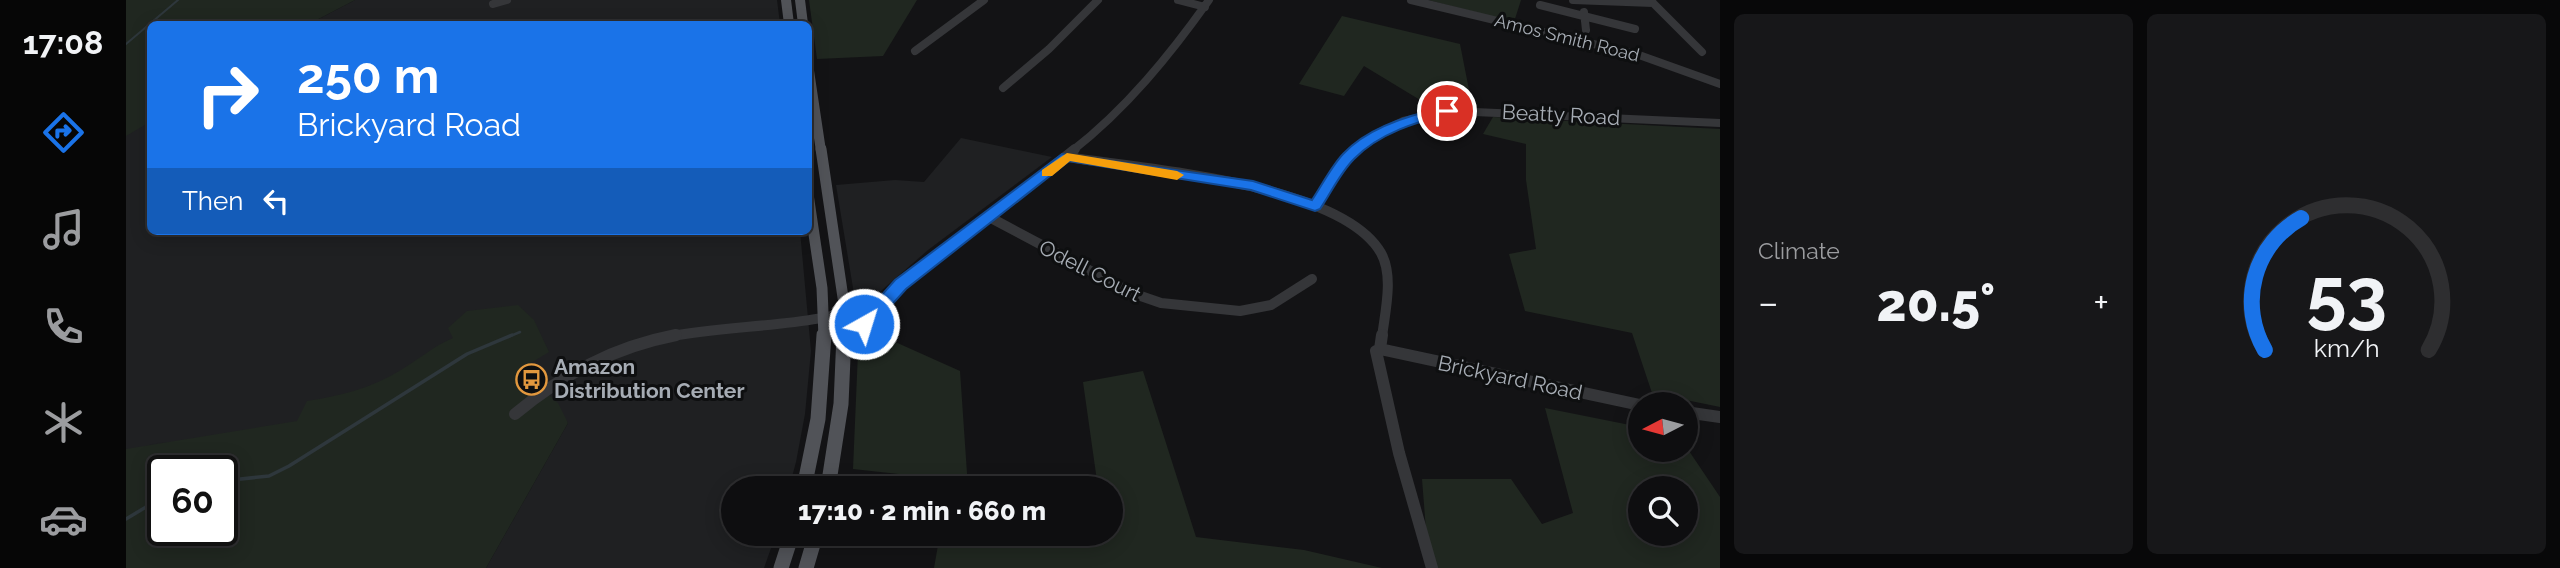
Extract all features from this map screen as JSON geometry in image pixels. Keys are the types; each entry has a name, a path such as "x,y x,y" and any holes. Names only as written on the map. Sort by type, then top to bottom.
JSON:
{"main road":[{"path":"786,0 789,21"},
{"path":"800,0 803,21"},
{"path":"812,91 845,317 840,414 830,476"},
{"path":"806,476 819,405 822,318 820,272 812,220"},
{"path":"845,345 870,316"},
{"path":"780,568 788,546"},
{"path":"806,568 812,546"}],"street":[{"path":"493,4 507,0"},
{"path":"915,51 984,0"},
{"path":"1003,88 1049,49 1098,0"},
{"path":"1178,0 1207,3"},
{"name":"Amos Smith Road","path":"1411,0 1639,55 1720,84"},
{"path":"1573,0 1652,1 1702,52"},
{"path":"1573,0 1586,15 1586,30"},
{"path":"515,414 542,390 572,372 642,341 704,328 870,316 885,299 937,256 991,218 1067,157 1144,84 1207,3"},
{"path":"1540,5 1635,29"},
{"name":"Beatty Road","path":"1315,206 1353,152 1401,123 1435,112 1466,110 1720,123"},
{"path":"1067,157 1253,186 1315,206 1365,231 1381,254 1385,273 1380,349 1376,351 1399,453 1432,568"},
{"name":"Odell Court","path":"991,218 1132,293 1161,303 1240,311 1272,305 1312,279"},
{"path":"845,317 885,299"},
{"name":"Brickyard Road","path":"1380,349 1628,402"},
{"path":"1698,414 1720,417"}],"shaded area":[{"path":"126,0 355,0 315,21 147,21 147,124 126,136"},
{"path":"355,0 777,0 780,21 315,21"},
{"path":"809,0 917,0 883,56 817,59"},
{"path":"1428,0 1521,0 1514,22"},
{"path":"1342,16 1460,44 1472,105 1430,106 1364,66 1344,96 1299,84"},
{"path":"126,86 147,92 147,235 800,235 811,351 805,414 792,476 721,476 721,546 772,546 764,568 486,568 568,423 537,383 497,351 238,464 238,455 147,455 147,494 126,524"},
{"path":"1493,117 1720,129 1720,407 1698,402 1698,392 1652,392 1632,333 1525,311 1509,254 1536,249 1526,180 1526,144 1483,134"},
{"path":"961,138 1052,157 928,250 866,304 856,306 836,185 895,180 924,182"},
{"path":"518,305 534,320 549,352 529,364 525,374 558,403 568,423 486,568 126,568 126,449 297,421 307,401 344,394 379,382 453,338 448,328 467,311"},
{"path":"873,332 960,371 967,476 917,476 853,469 858,352"},
{"path":"1143,371 1196,537 1304,550 1382,568 934,568 938,546 1123,546 1123,476 1096,476 1083,382"},
{"path":"1545,408 1628,425 1628,462 1696,462 1720,497 1720,568 1429,568 1422,479 1511,479 1542,524 1573,513"}],"waterway":[{"path":"153,21 178,0"},
{"path":"126,44 147,26"},
{"path":"508,337 520,332"},
{"path":"238,479 269,476 289,466 467,354 512,335"},
{"path":"126,519 147,506"}],"slow traffic":[{"path":"1047,173 1067,157 1177,175"}],"place":[{"name":"Amazon Distribution Center","path":"531,379"}],"route":[{"path":"864,324 901,285 1067,157 1253,186 1315,206 1348,157 1366,142 1416,117 1447,111"}]}
